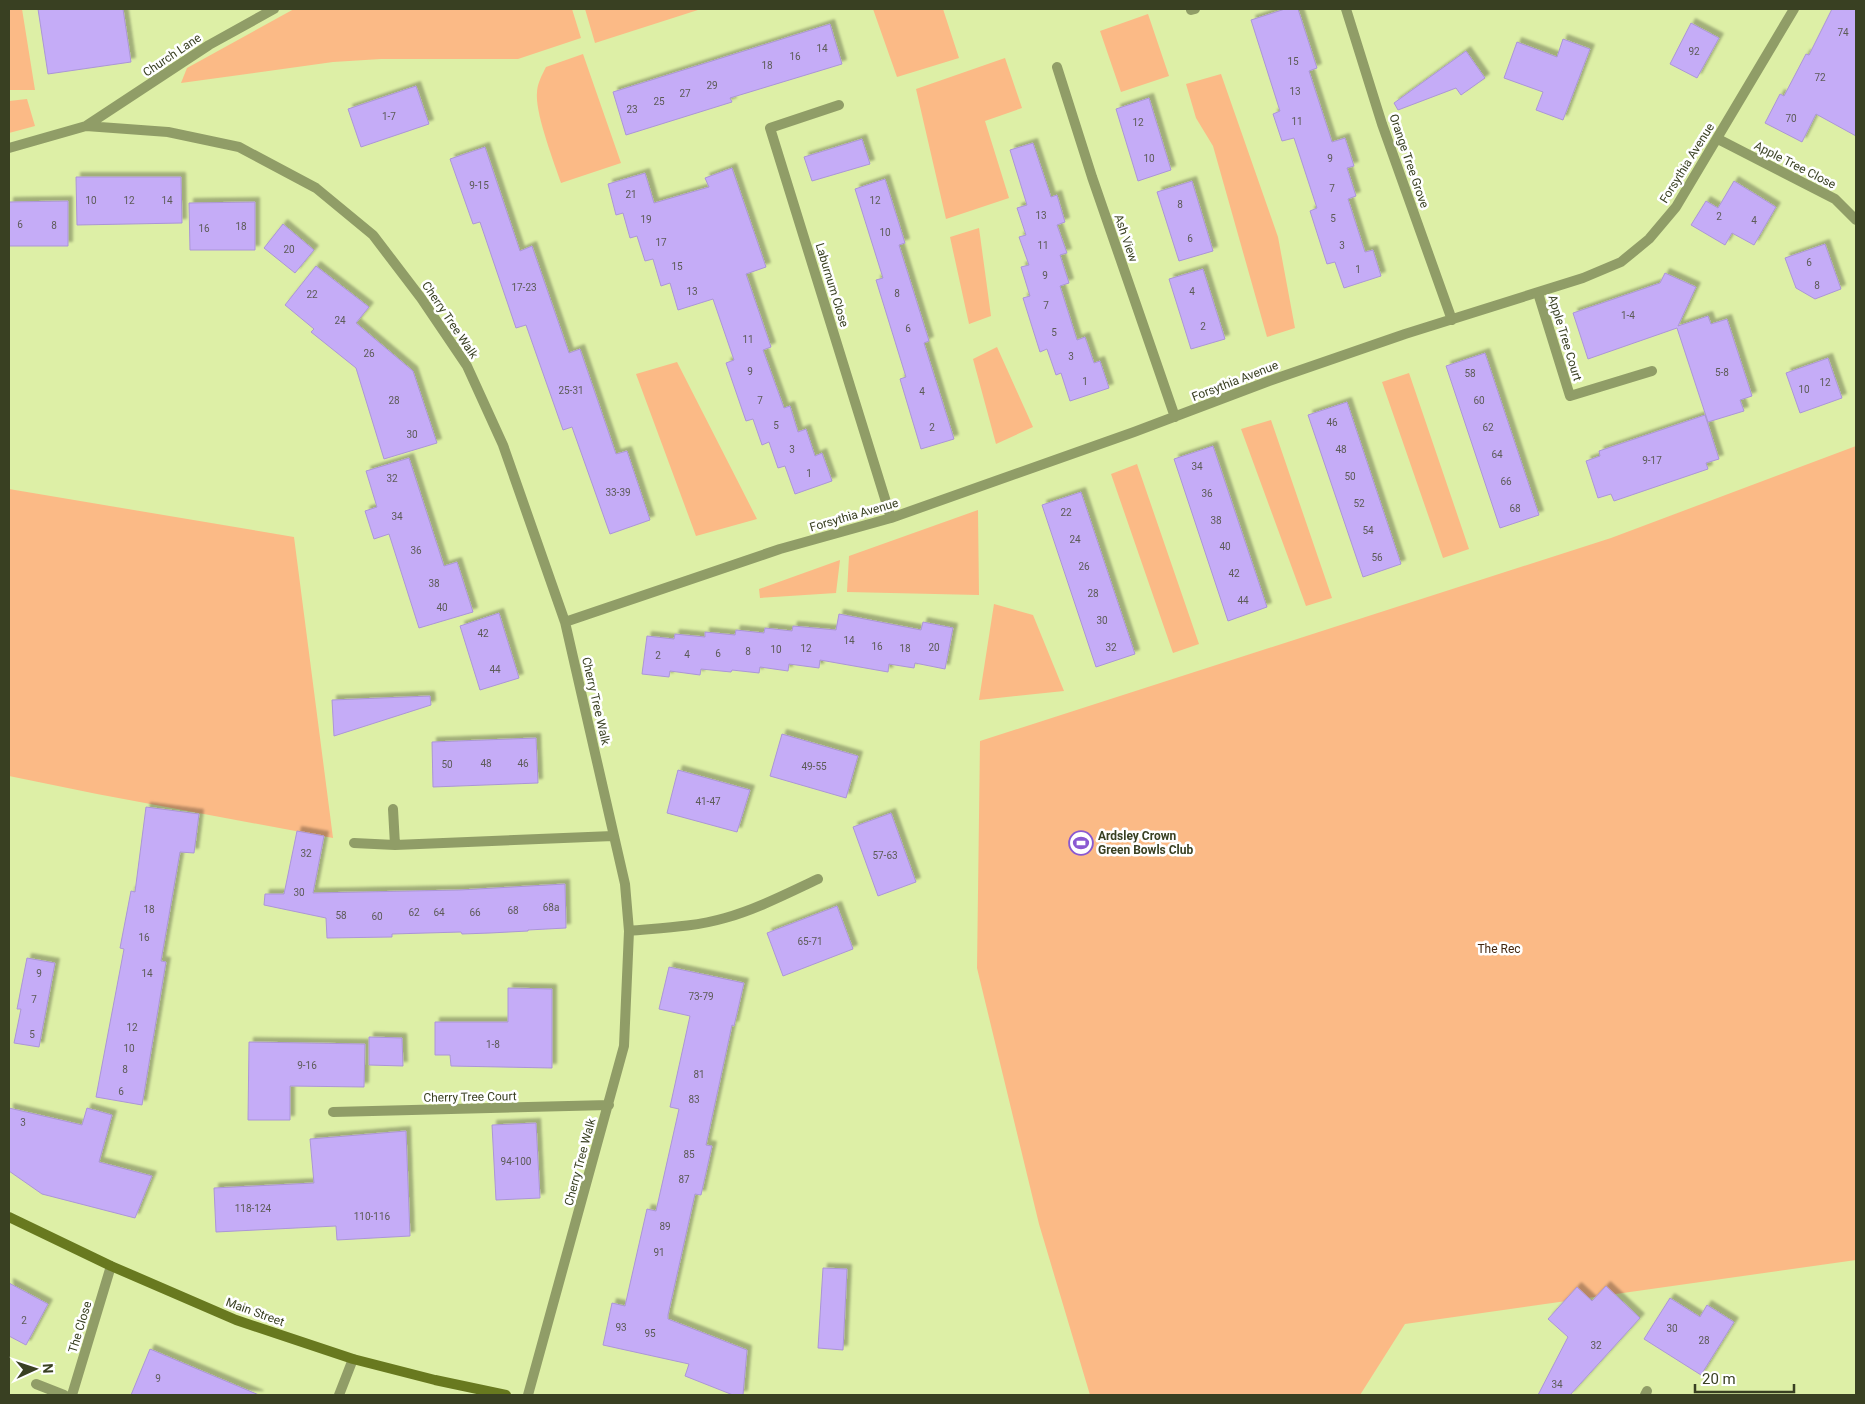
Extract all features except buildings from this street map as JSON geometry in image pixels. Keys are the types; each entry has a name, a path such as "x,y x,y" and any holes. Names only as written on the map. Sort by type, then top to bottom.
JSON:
{"street":[{"name":"Church Lane","path":"86,126 209,45 274,9"},
{"name":"Orange Tree Grove","path":"1346,9 1382,124 1452,320"},
{"name":"Forsythia Avenue","path":"565,622 780,549 890,518 1175,417 1278,378 1583,278 1621,262 1649,239 1676,207 1794,9"},
{"name":"Ash View","path":"1057,67 1092,177 1175,417"},
{"name":"Laburnum Close","path":"839,105 770,128 890,518"},
{"name":"Cherry Tree Walk","path":"9,148 86,126 168,132 239,148 316,188 373,235 421,298 467,366 503,445 565,622 625,884 629,931 624,1046 528,1395"},
{"name":"Apple Tree Close","path":"1718,138 1835,199 1856,220"},
{"name":"Apple Tree Court","path":"1538,293 1570,396 1652,371"},
{"path":"393,809 395,845"},
{"path":"354,843 395,845 613,836"},
{"path":"629,931 692,926 725,918 751,910 818,879"},
{"name":"Cherry Tree Court","path":"333,1112 609,1106"},
{"name":"Main Street","path":"9,1217 111,1266 236,1320 353,1359 435,1380 506,1395"},
{"name":"The Close","path":"72,1395 111,1266"},
{"path":"339,1395 353,1359"},
{"path":"36,1384 64,1395"}],"green space":[{"path":"9,9 22,9 35,90 9,90"},
{"path":"294,9 572,9 581,38 518,59 381,59 333,62 181,83 187,68"},
{"path":"585,9 701,9 595,43"},
{"path":"873,9 943,9 959,58 897,77"},
{"path":"1148,14 1169,76 1121,92 1100,31"},
{"path":"583,54 621,163 561,183 542,125 537,102 537,90 546,67"},
{"path":"1005,58 1022,108 985,121 1009,198 946,219 916,89"},
{"path":"1221,74 1278,237 1295,328 1267,337 1213,146 1196,118 1186,84"},
{"path":"27,99 35,126 9,133 9,101"},
{"path":"979,228 991,316 969,324 950,237"},
{"path":"997,347 1033,427 996,444 973,359"},
{"path":"677,362 757,519 696,536 636,374"},
{"path":"1409,373 1469,549 1443,558 1382,382"},
{"path":"1271,420 1332,598 1306,606 1241,429"},
{"name":"The Rec","path":"1856,446 1856,1260 1405,1324 1360,1395 1090,1395 1039,1224 977,968 980,741 1611,538"},
{"path":"1137,464 1199,644 1173,653 1111,474"},
{"path":"9,489 294,537 333,838 9,776"},
{"path":"978,510 979,595 847,592 849,556"},
{"path":"840,560 836,593 760,598 759,589"},
{"path":"994,604 1033,615 1064,691 979,700"}],"place":[{"name":"Ardsley Crown Green Bowls Club","path":"1081,843"}]}
